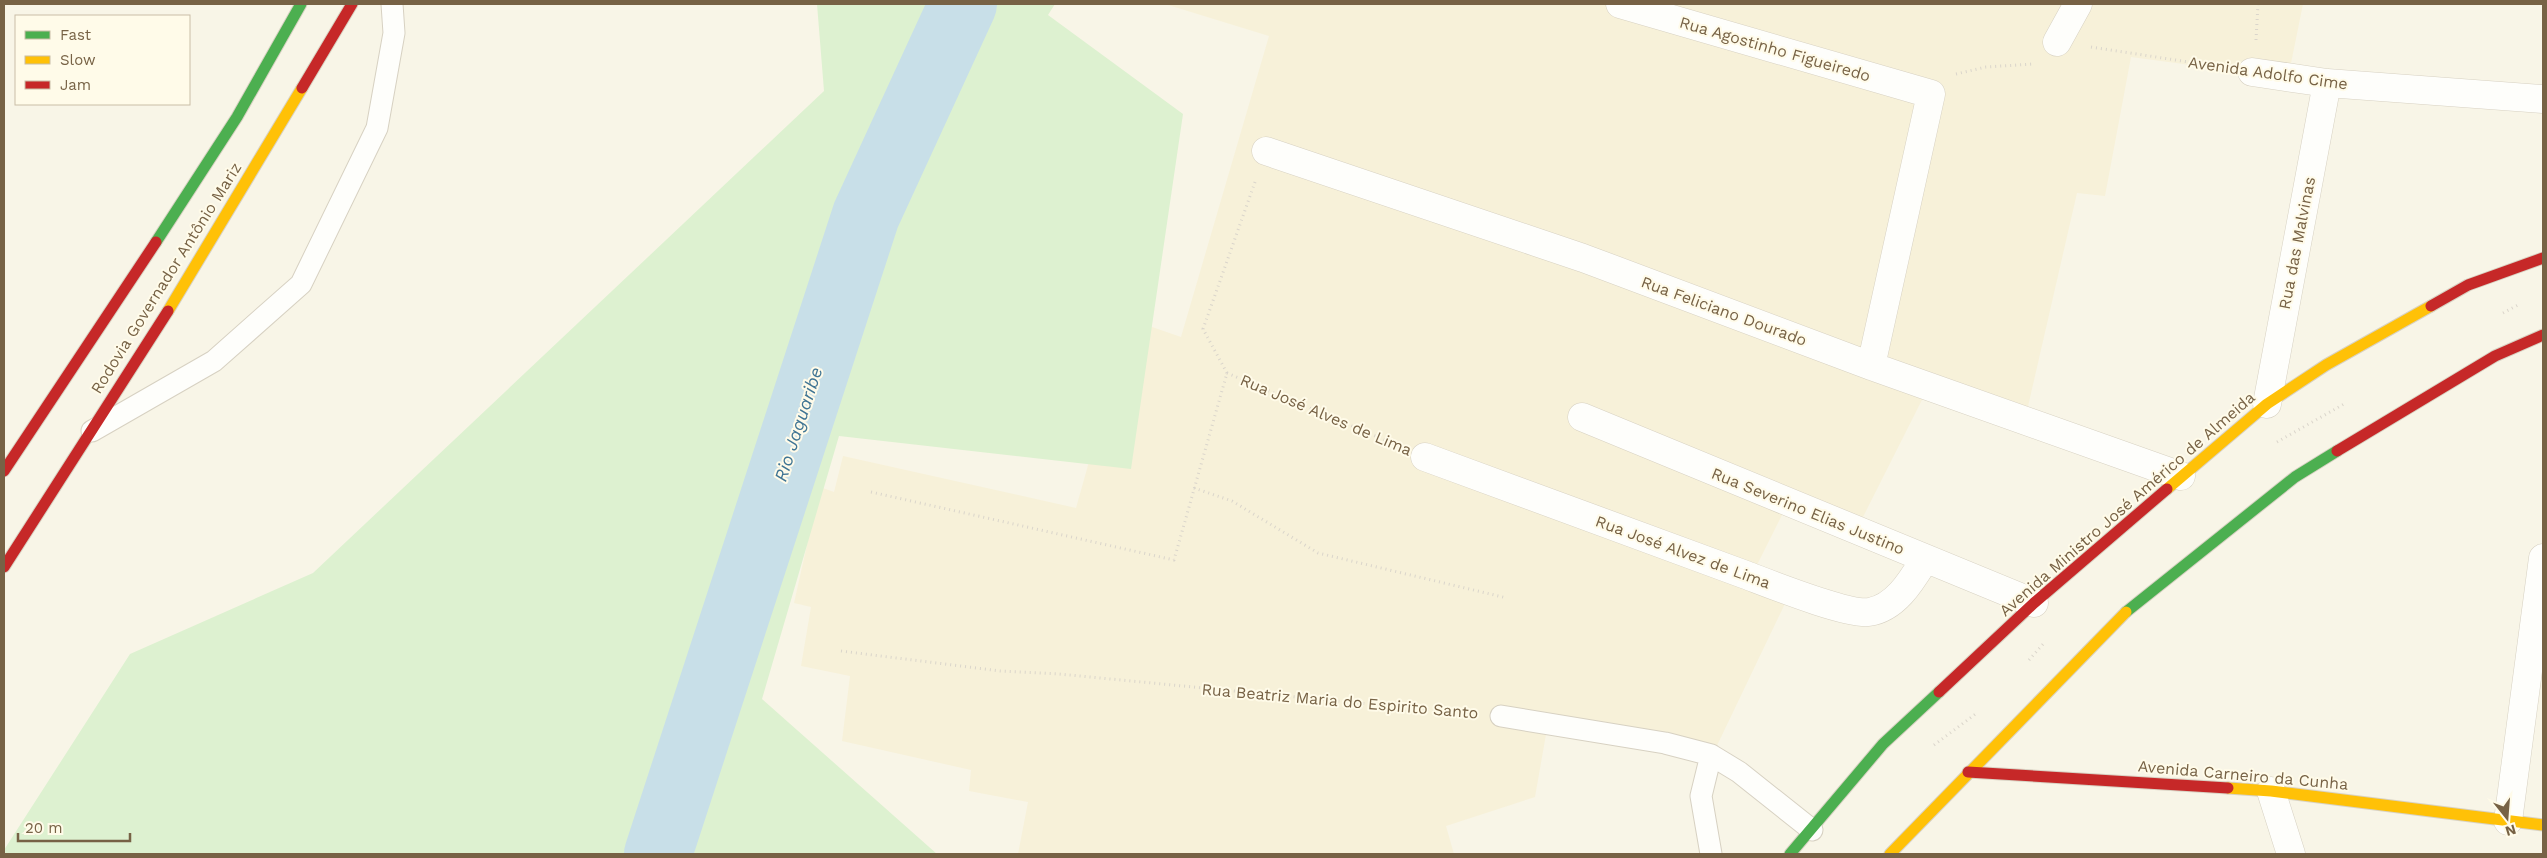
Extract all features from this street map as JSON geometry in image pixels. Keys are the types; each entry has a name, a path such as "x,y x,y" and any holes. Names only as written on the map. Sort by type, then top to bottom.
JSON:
{"main road":[{"name":"Rodovia Governador Antônio Mariz","path":"4,471 116,305 237,117 301,4"},
{"name":"Rodovia Governador Antônio Mariz","path":"4,567 186,280 352,4"},
{"name":"Avenida Ministro José Américo de Almeida","path":"1790,854 1883,744 2034,603 2267,404 2326,365 2468,285 2543,258"},
{"path":"1890,854 2129,609 2295,477 2487,360 2543,335"},
{"name":"Avenida Carneiro da Cunha","path":"1968,772 2271,790 2543,825"}],"street":[{"name":"Rua Agostinho Figueiredo","path":"1620,4 1931,94"},
{"path":"2057,42 2078,4"},
{"name":"Avenida Adolfo Cime","path":"2252,72 2327,83 2543,99"},
{"name":"Rua das Malvinas","path":"2267,404 2327,83"},
{"path":"1871,366 1931,94"},
{"name":"Rua Feliciano Dourado","path":"1266,151 1583,258 1871,366 2181,476"},
{"name":"Rua Severino Elias Justino","path":"1582,417 2034,603"},
{"name":"Rua José Alvez de Lima","path":"1425,457 1789,591 1855,610 1866,612 1889,604 1909,585 1925,559"},
{"path":"2508,821 2543,558"},
{"path":"2271,790 2290,854"}],"lane":[{"path":"89,432 214,362 301,284 377,128 394,33 392,4"},
{"name":"Rua Beatriz Maria do Espirito Santo","path":"1501,716 1665,743 1710,756 1739,772 1812,830"},
{"path":"1710,756 1701,796 1711,854"}],"path":[{"path":"1931,94 1938,84 1947,77 1963,71 2040,64 2057,42"},
{"name":"Avenida Adolfo Cime","path":"2057,42 2252,72"},
{"path":"871,492 1174,560 1227,373 1203,329 1266,151"},
{"name":"Rua José Alves de Lima","path":"1227,373 1425,457"},
{"path":"1194,488 1232,501 1318,554 1507,598"},
{"name":"Rua Beatriz Maria do Espirito Santo","path":"841,650 1000,672 1059,674 1501,716"}],"shaded area":[{"path":"1165,4 2303,4 2288,78 2131,57 2105,196 2077,193 2026,415 1931,382 1863,517 1794,491 1754,571 1793,587 1712,756 1548,723 1535,797 1446,826 1454,854 1018,854 1028,802 969,791 971,770 842,741 850,676 801,666 811,607 794,603 820,487 834,492 843,456 1076,508 1129,319 1181,337 1269,36"}],"green space":[{"path":"817,4 1055,4 1048,15 1183,114 1131,469 839,436 762,699 937,854 4,854 4,850 130,654 313,573 824,91"}],"waterway":[{"name":"Rio Jaguaribe","path":"658,854 866,215 963,4"}],"traffic: fast":[{"path":"156,242 237,117 301,4"},
{"path":"2126,612 2295,477 2337,451"},
{"path":"1790,854 1883,744 1939,692"}],"traffic: slow":[{"path":"168,311 302,88"},
{"path":"2167,489 2267,404 2326,365 2431,306"},
{"path":"1890,854 2126,612"},
{"path":"2228,788 2271,791 2543,825"}],"traffic: jam":[{"path":"302,88 352,4"},
{"path":"4,471 156,242"},
{"path":"2431,306 2468,285 2543,258"},
{"path":"4,567 168,311"},
{"path":"2337,451 2495,356 2543,335"},
{"path":"1939,692 2034,603 2167,489"},
{"path":"1968,772 2228,788"}]}
